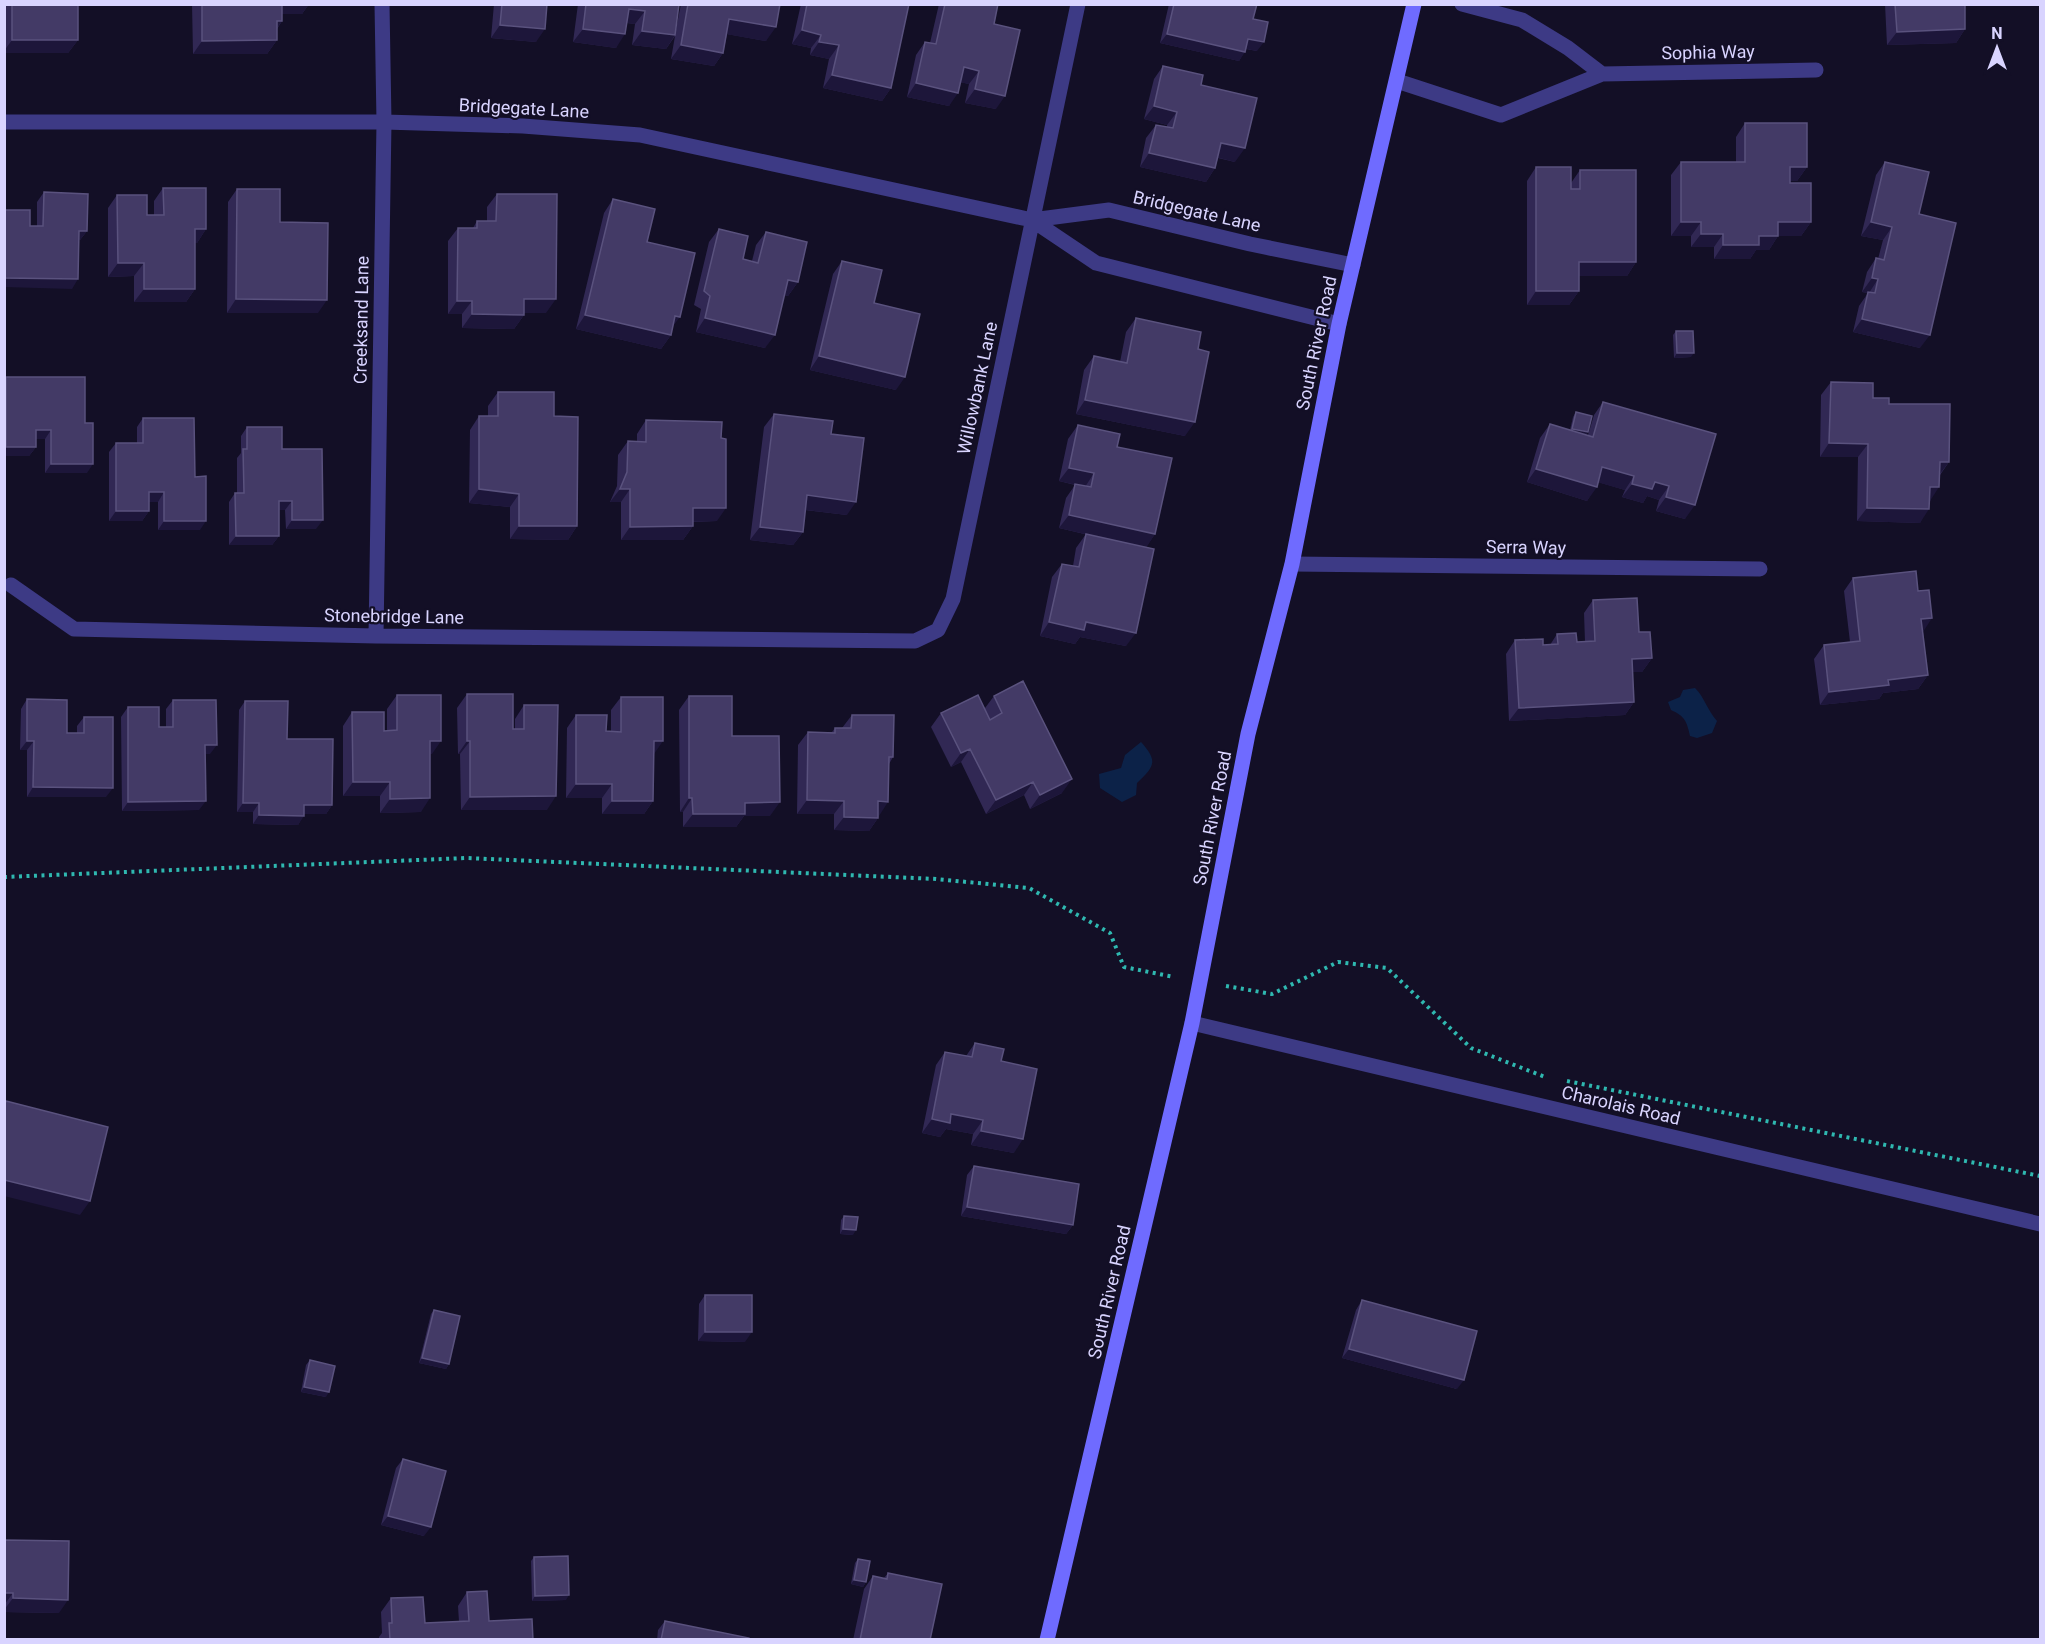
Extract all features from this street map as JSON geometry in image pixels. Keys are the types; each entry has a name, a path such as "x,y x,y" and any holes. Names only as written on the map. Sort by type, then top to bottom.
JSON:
{"main road":[{"name":"South River Road","path":"1047,1640 1192,1023 1248,734 1292,564 1339,324 1414,4"}],"street":[{"name":"Creeksand Lane","path":"376,636 384,122 382,4"},
{"name":"Willowbank Lane","path":"791,640 915,641 938,630 953,599 1078,4"},
{"path":"1462,4 1522,20 1568,48 1602,74"},
{"name":"Sophia Way","path":"1397,81 1501,116 1602,74 1816,70"},
{"name":"Bridgegate Lane","path":"4,122 384,122 523,126 640,135 1032,220 1109,210 1250,244 1353,265"},
{"name":"Bridgegate Lane","path":"1032,220 1095,263 1339,324"},
{"name":"Serra Way","path":"1292,564 1760,569"},
{"name":"Stonebridge Lane","path":"11,585 74,629 376,636 791,640"},
{"name":"Charolais Road","path":"1192,1023 2040,1224"}],"path":[{"path":"4,877 467,858 936,879 1029,888 1110,933 1124,967 1272,994 1338,962 1387,968 1471,1048 1547,1077"},
{"path":"1558,1080 2040,1176"}],"water":[{"path":"1695,688 1717,721 1712,733 1697,738 1690,736 1685,720 1671,710 1668,702 1680,697 1683,690"},
{"path":"1141,742 1152,759 1151,768 1137,783 1136,795 1122,802 1100,788 1099,774 1121,768 1125,755"}],"building":[{"path":"12,4 78,4 78,40 12,40"},
{"path":"202,4 282,4 282,21 277,21 277,40 202,41"},
{"path":"502,4 547,4 545,29 500,25"},
{"path":"586,4 679,4 675,35 642,31 645,11 629,9 625,34 583,29"},
{"path":"688,4 780,4 776,27 729,19 723,53 681,45"},
{"path":"807,4 909,4 891,88 832,75 839,45 819,42 821,35 802,30"},
{"path":"945,4 998,4 994,24 1020,30 1005,96 975,89 979,71 964,67 958,93 916,83 925,42 936,44"},
{"path":"1174,4 1257,4 1253,19 1268,22 1264,42 1248,39 1245,52 1167,34"},
{"path":"1895,4 1965,4 1965,29 1897,32"},
{"path":"1163,66 1203,75 1201,85 1257,98 1245,148 1221,143 1215,168 1149,153 1156,125 1173,128 1177,112 1154,106"},
{"path":"1745,123 1807,123 1807,167 1790,167 1790,183 1811,183 1811,222 1778,222 1778,236 1759,236 1759,245 1723,245 1723,234 1701,234 1701,222 1681,222 1681,162 1745,162"},
{"path":"1885,162 1929,172 1919,214 1956,223 1930,335 1862,319 1868,292 1875,293 1878,279 1872,278 1876,258 1884,260 1892,227 1871,222"},
{"path":"1536,167 1571,167 1571,189 1580,189 1580,170 1636,170 1636,262 1579,262 1579,291 1536,291"},
{"path":"163,188 206,188 206,229 195,229 195,289 144,289 144,263 118,263 117,195 147,195 147,215 164,215"},
{"path":"237,189 280,189 280,222 328,223 327,300 236,299"},
{"path":"44,192 88,194 87,231 79,231 78,279 4,278 4,210 30,210 30,226 43,226"},
{"path":"497,194 557,194 556,299 524,299 524,315 472,314 472,301 457,301 458,228 477,228 477,221 496,221"},
{"path":"613,199 655,209 647,242 695,253 680,317 675,316 671,335 585,315"},
{"path":"719,229 748,236 743,259 758,263 766,232 807,242 798,282 788,280 775,335 705,318 710,296 704,291"},
{"path":"842,261 882,270 874,303 920,314 905,377 819,356"},
{"path":"1136,318 1201,332 1198,349 1209,352 1195,422 1085,400 1094,356 1127,363"},
{"path":"1676,331 1693,331 1694,353 1677,353"},
{"path":"6,377 85,377 85,423 93,423 93,464 51,464 51,430 36,430 36,447 6,447"},
{"path":"1831,382 1873,383 1873,398 1889,398 1889,404 1950,404 1949,462 1940,462 1939,487 1930,487 1929,509 1867,508 1868,444 1829,443"},
{"path":"498,392 554,392 554,416 578,417 577,526 519,526 519,494 479,489 479,416 498,416"},
{"path":"1603,402 1716,434 1695,505 1666,497 1669,486 1655,482 1652,489 1632,484 1634,476 1602,467 1597,487 1536,469 1550,424 1593,437"},
{"path":"1576,412 1592,416 1588,432 1572,429"},
{"path":"774,414 833,421 831,434 864,438 856,502 807,495 803,532 760,527"},
{"path":"143,418 194,418 195,477 206,476 206,521 164,521 164,492 149,492 149,511 116,511 116,443 143,443"},
{"path":"646,420 722,422 721,438 726,439 726,508 693,508 693,526 630,527 630,489 620,489 627,472 628,441 646,442"},
{"path":"1078,425 1120,434 1117,447 1172,458 1155,534 1069,515 1075,484 1091,487 1094,473 1069,468"},
{"path":"247,427 282,427 282,449 322,449 323,520 292,520 292,501 279,501 279,536 236,536 235,493 244,493 243,449 247,449"},
{"path":"1086,534 1154,549 1136,633 1086,622 1084,630 1049,622 1062,564 1079,567"},
{"path":"1916,571 1918,591 1929,590 1932,618 1921,619 1928,675 1888,680 1889,685 1829,692 1824,645 1860,641 1853,578"},
{"path":"1637,598 1639,632 1650,632 1652,658 1632,659 1634,702 1519,708 1515,640 1543,639 1543,645 1558,644 1557,634 1576,633 1577,642 1595,641 1593,600"},
{"path":"1023,681 1072,779 1040,795 1033,782 996,800 970,749 961,753 941,713 978,695 990,720 1002,713 994,696"},
{"path":"467,694 513,694 513,729 524,729 524,705 558,705 556,796 470,797"},
{"path":"397,695 441,695 441,741 430,741 430,798 390,799 390,782 353,782 352,712 384,712 384,731 397,730"},
{"path":"689,696 732,696 732,736 779,736 780,802 745,803 745,814 693,814 692,798 689,798"},
{"path":"621,697 663,697 663,741 654,741 653,801 612,801 612,784 576,784 576,715 607,715 606,731 621,732"},
{"path":"27,699 67,700 67,733 84,733 84,717 113,717 113,788 33,787 34,741 27,741"},
{"path":"173,700 216,700 217,745 205,745 206,801 128,802 128,707 159,707 159,727 173,727"},
{"path":"245,701 288,701 287,739 333,739 332,805 304,805 304,816 259,815 259,803 243,803"},
{"path":"852,715 894,715 893,757 889,757 888,802 878,801 878,818 844,817 844,801 807,800 808,732 835,733 835,728 851,728"},
{"path":"975,1043 1004,1049 1001,1061 1037,1069 1023,1139 981,1131 983,1120 951,1114 950,1123 932,1119 945,1052 972,1057"},
{"path":"6,1101 108,1127 90,1201 4,1180 4,1107"},
{"path":"974,1166 1079,1184 1073,1225 967,1207"},
{"path":"844,1216 858,1217 856,1230 843,1229"},
{"path":"705,1295 752,1295 752,1332 705,1332"},
{"path":"1362,1300 1477,1331 1464,1380 1349,1349"},
{"path":"434,1310 460,1316 449,1364 422,1358"},
{"path":"310,1360 335,1366 329,1392 304,1387"},
{"path":"403,1459 446,1471 431,1527 388,1516"},
{"path":"4,1540 69,1541 68,1600 13,1598 13,1593 4,1593"},
{"path":"568,1556 569,1595 535,1596 534,1557"},
{"path":"858,1559 870,1561 866,1582 854,1580"},
{"path":"888,1573 942,1584 930,1640 860,1640 873,1576 887,1579"},
{"path":"487,1591 489,1621 532,1619 533,1640 390,1640 391,1598 423,1597 425,1623 469,1621 467,1592"},
{"path":"665,1621 749,1638 749,1640 661,1640"}]}
